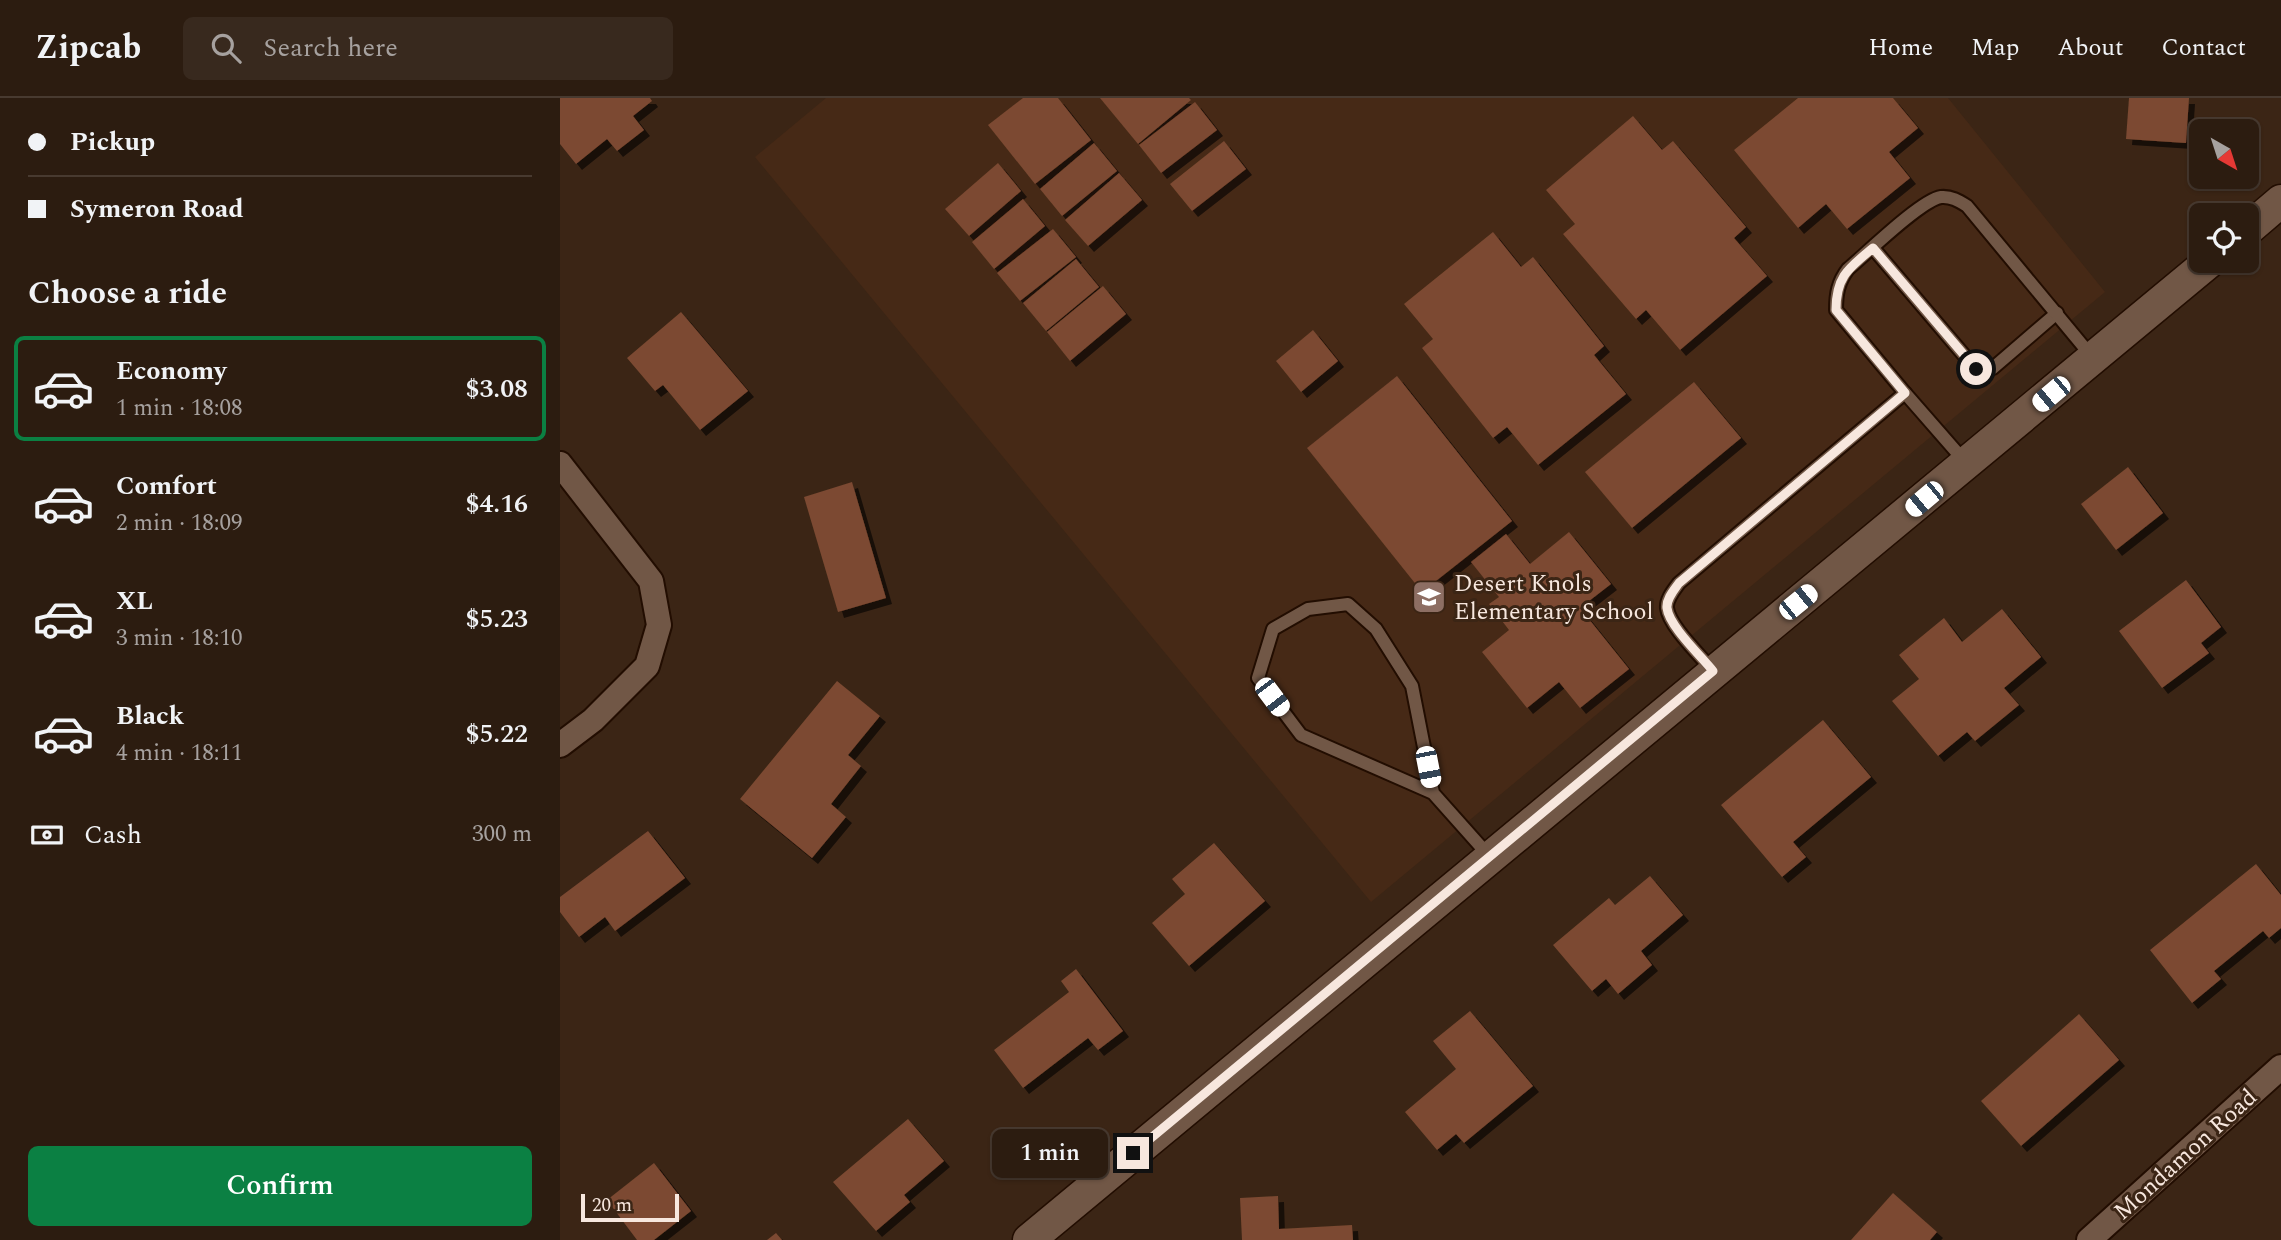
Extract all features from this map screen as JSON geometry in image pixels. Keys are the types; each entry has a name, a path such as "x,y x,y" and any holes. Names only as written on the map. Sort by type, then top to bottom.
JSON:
{"street":[{"path":"2259,220 2281,201"},
{"path":"1029,1240 2196,273"},
{"path":"560,464 651,581 659,625 647,666 593,720 560,745"},
{"name":"Mondamon Road","path":"2089,1240 2281,1067"}],"lane":[{"path":"1967,464 1836,310 1836,295 1841,278 1848,269 1924,206 1941,197 1957,199 1967,206 2093,358"},
{"path":"1873,248 1976,369 1983,372 1993,368 2057,313"},
{"path":"1713,671 1671,619 1666,605 1671,594 1679,583 1905,393"},
{"path":"1433,793 1412,686 1376,629 1348,604 1308,609 1273,629 1258,678 1301,735 1433,793 1490,857"}],"shaded area":[{"name":"Desert Knols Elementary School","path":"826,98 1948,98 2105,292 1371,902 755,157"}],"building":[{"path":"560,98 650,98 652,101 633,116 644,130 617,151 607,139 576,164 560,144"},
{"path":"1023,98 1058,98 1091,140 1035,184 988,125"},
{"path":"1100,98 1189,98 1191,100 1138,144"},
{"path":"1798,98 1893,98 1918,128 1889,152 1910,178 1847,229 1826,204 1798,228 1734,150"},
{"path":"2129,98 2189,98 2186,143 2126,139"},
{"path":"1195,102 1217,130 1161,173 1139,145"},
{"path":"1633,116 1662,150 1673,141 1746,227 1734,238 1767,276 1680,350 1646,310 1636,319 1563,234 1575,224 1546,190"},
{"path":"1224,141 1246,169 1192,211 1170,184"},
{"path":"1094,143 1117,171 1062,216 1040,189"},
{"path":"998,163 1021,191 969,236 945,209"},
{"path":"1119,173 1142,200 1088,246 1065,220"},
{"path":"1023,199 1045,226 994,269 972,242"},
{"path":"1053,229 1076,257 1020,301 997,273"},
{"path":"1493,232 1521,267 1533,257 1604,346 1594,355 1626,394 1538,465 1507,427 1493,438 1422,348 1433,339 1404,304"},
{"path":"1076,259 1099,287 1046,331 1023,303"},
{"path":"1103,286 1126,314 1070,361 1047,332"},
{"path":"681,312 748,391 700,430 663,385 655,391 627,358"},
{"path":"1313,330 1338,361 1301,392 1276,361"},
{"path":"1397,376 1512,521 1422,592 1307,448"},
{"path":"1694,382 1741,438 1632,528 1585,472"},
{"path":"2128,467 2163,513 2116,550 2081,504"},
{"path":"852,482 886,598 838,612 804,497"},
{"path":"1569,532 1611,584 1580,608 1629,669 1580,708 1559,682 1527,708 1482,652 1509,630 1489,604 1499,597 1471,562 1506,534 1530,564"},
{"path":"2186,580 2221,627 2201,643 2209,653 2162,688 2119,631"},
{"path":"2002,609 2041,657 2004,688 2019,705 1975,741 1967,732 1938,756 1892,701 1919,679 1899,655 1944,618 1962,642"},
{"path":"837,681 880,716 848,755 861,766 831,804 846,817 812,858 740,799"},
{"path":"1823,720 1871,777 1793,842 1806,857 1782,877 1721,805"},
{"path":"648,831 685,878 615,931 605,917 579,937 560,912 560,897"},
{"path":"1214,843 1265,901 1189,966 1152,923 1185,894 1172,879"},
{"path":"2256,864 2281,895 2281,928 2269,938 2263,931 2214,971 2221,979 2192,1003 2150,950"},
{"path":"1650,876 1683,915 1641,951 1652,965 1618,994 1606,979 1592,991 1553,945 1609,898 1615,905"},
{"path":"1076,969 1123,1031 1098,1050 1088,1038 1023,1088 994,1050 1069,992 1061,981"},
{"path":"1470,1011 1533,1086 1464,1143 1456,1134 1437,1150 1405,1112 1456,1069 1433,1041"},
{"path":"2079,1014 2119,1060 2021,1146 1981,1101"},
{"path":"908,1119 944,1161 904,1195 910,1202 876,1231 833,1182"},
{"path":"654,1163 691,1211 654,1240 637,1240 607,1200"},
{"path":"1893,1193 1937,1232 1930,1240 1851,1240"},
{"path":"1278,1196 1279,1229 1352,1225 1353,1240 1242,1240 1240,1198"},
{"path":"776,1233 782,1240 767,1240"}],"place":[{"name":"Desert Knols Elementary School","path":"1429,597"}],"route":[{"path":"1133,1153 1713,671 1671,619 1666,605 1671,594 1679,583 1905,393 1836,310 1836,295 1841,278 1848,269 1873,248 1976,369"}]}
